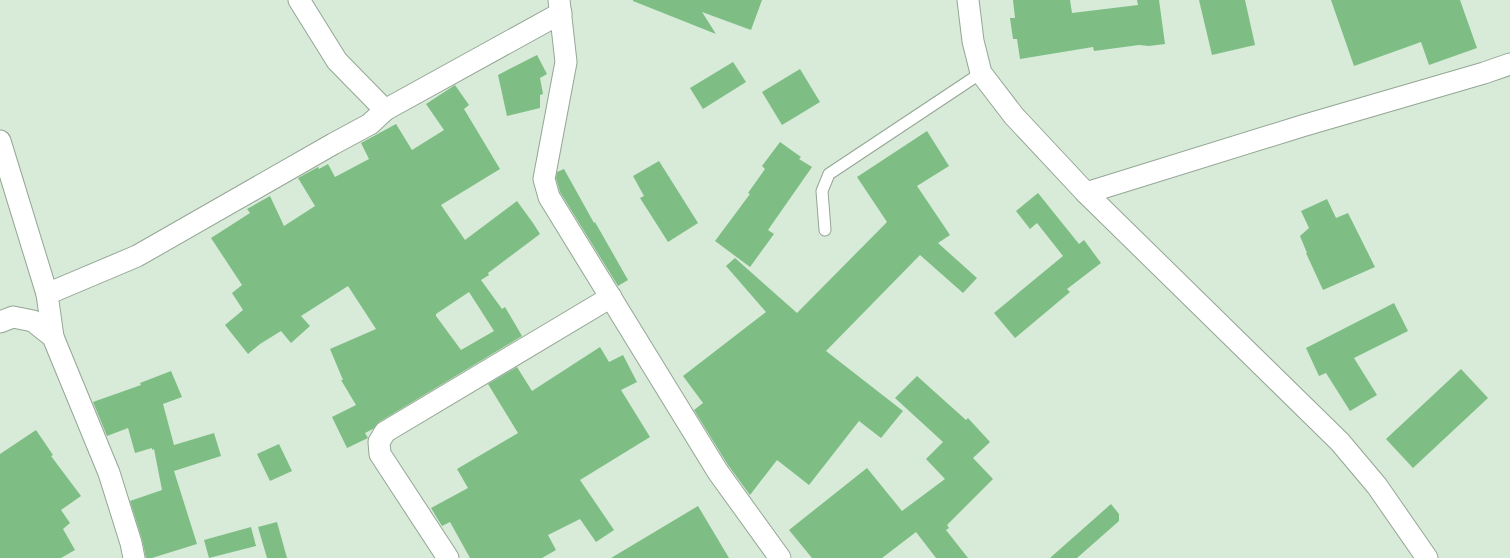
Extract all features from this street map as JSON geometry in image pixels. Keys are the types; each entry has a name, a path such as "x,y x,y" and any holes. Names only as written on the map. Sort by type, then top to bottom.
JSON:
{"street":[{"path":"299,0 337,61 385,110"},
{"path":"968,0 974,41 981,73 1014,116 1086,193 1340,442 1377,486 1427,558"},
{"path":"47,294 136,256 370,124 385,110 560,7 566,62 544,179 549,197 718,472 780,558"},
{"path":"1086,193 1302,126 1510,64"},
{"path":"0,140 47,294 53,337 109,473 131,542 134,558"},
{"path":"448,558 380,454 379,442 385,432 611,297"},
{"path":"0,322 13,317 33,321 53,337"}],"lane":[{"path":"825,230 822,192 829,174 981,73"}],"building":[{"path":"633,0 762,0 751,30 702,12 716,34"},
{"path":"1013,0 1070,0 1072,13 1138,5 1137,0 1159,0 1165,44 1149,46 1139,45 1094,51 1093,47 1020,59 1017,39 1013,39 1010,18 1015,18"},
{"path":"1199,0 1245,0 1255,45 1212,55"},
{"path":"1331,0 1460,0 1477,48 1429,65 1421,42 1354,66"},
{"path":"537,55 547,74 540,78 543,94 540,95 540,108 507,116 498,75"},
{"path":"733,62 746,82 703,109 690,88"},
{"path":"800,69 820,102 782,125 762,92"},
{"path":"455,85 469,105 464,109 500,169 441,205 465,240 517,201 540,234 488,273 489,275 481,280 502,309 505,307 522,336 379,422 373,429 365,433 368,438 347,448 332,417 356,405 341,380 343,380 330,349 376,329 348,286 301,316 310,326 291,343 281,331 260,344 248,354 225,325 243,310 232,293 242,285 211,238 250,213 247,209 270,196 284,226 315,206 298,178 318,167 319,169 328,164 335,177 369,159 361,143 396,124 412,150 444,130 426,104","holes":["469,292 494,331 461,350 436,314"]},
{"path":"927,131 949,166 917,186 950,235 938,243 977,278 963,293 920,255 826,351 903,411 881,438 859,421 809,485 777,460 750,495 728,465 694,410 703,403 683,376 766,312 726,266 735,258 797,313 887,222 857,177"},
{"path":"780,142 801,157 799,159 812,167 768,230 774,234 750,267 715,241 750,194 748,193 765,169 762,166"},
{"path":"659,161 698,223 668,242 640,198 644,196 633,176"},
{"path":"564,169 628,280 618,286 560,192 556,178 557,172"},
{"path":"1038,193 1079,244 1084,240 1101,263 1067,289 1070,292 1015,338 994,313 1063,256 1037,223 1030,229 1016,211"},
{"path":"1327,199 1336,218 1348,213 1375,267 1323,290 1300,236 1309,228 1301,211"},
{"path":"1394,303 1408,331 1354,358 1377,395 1350,411 1326,373 1319,376 1306,348"},
{"path":"600,347 609,362 623,355 637,382 621,390 650,437 580,480 614,530 596,542 580,519 548,535 556,550 542,558 470,558 450,522 442,526 431,508 468,488 457,469 518,433 488,384 517,367 532,391"},
{"path":"1461,369 1488,398 1413,468 1386,439"},
{"path":"171,371 182,397 163,404 174,445 214,433 221,456 174,471 197,544 152,558 146,558 142,539 130,501 162,490 154,449 152,450 152,448 135,453 128,428 107,436 93,402 141,385 140,383"},
{"path":"917,376 966,420 968,418 990,442 973,458 993,479 947,525 949,528 946,530 968,558 936,558 916,532 882,558 812,558 789,530 867,468 902,511 945,479 926,459 943,442 895,398"},
{"path":"36,430 53,455 51,456 81,496 61,510 70,523 63,529 75,550 61,558 0,558 0,454"},
{"path":"279,444 292,471 270,481 257,454"},
{"path":"1111,504 1119,514 1119,521 1077,558 1050,558"},
{"path":"698,506 729,558 611,558"},
{"path":"277,522 287,558 267,558 258,527"},
{"path":"251,527 256,546 209,558 204,540"}]}
